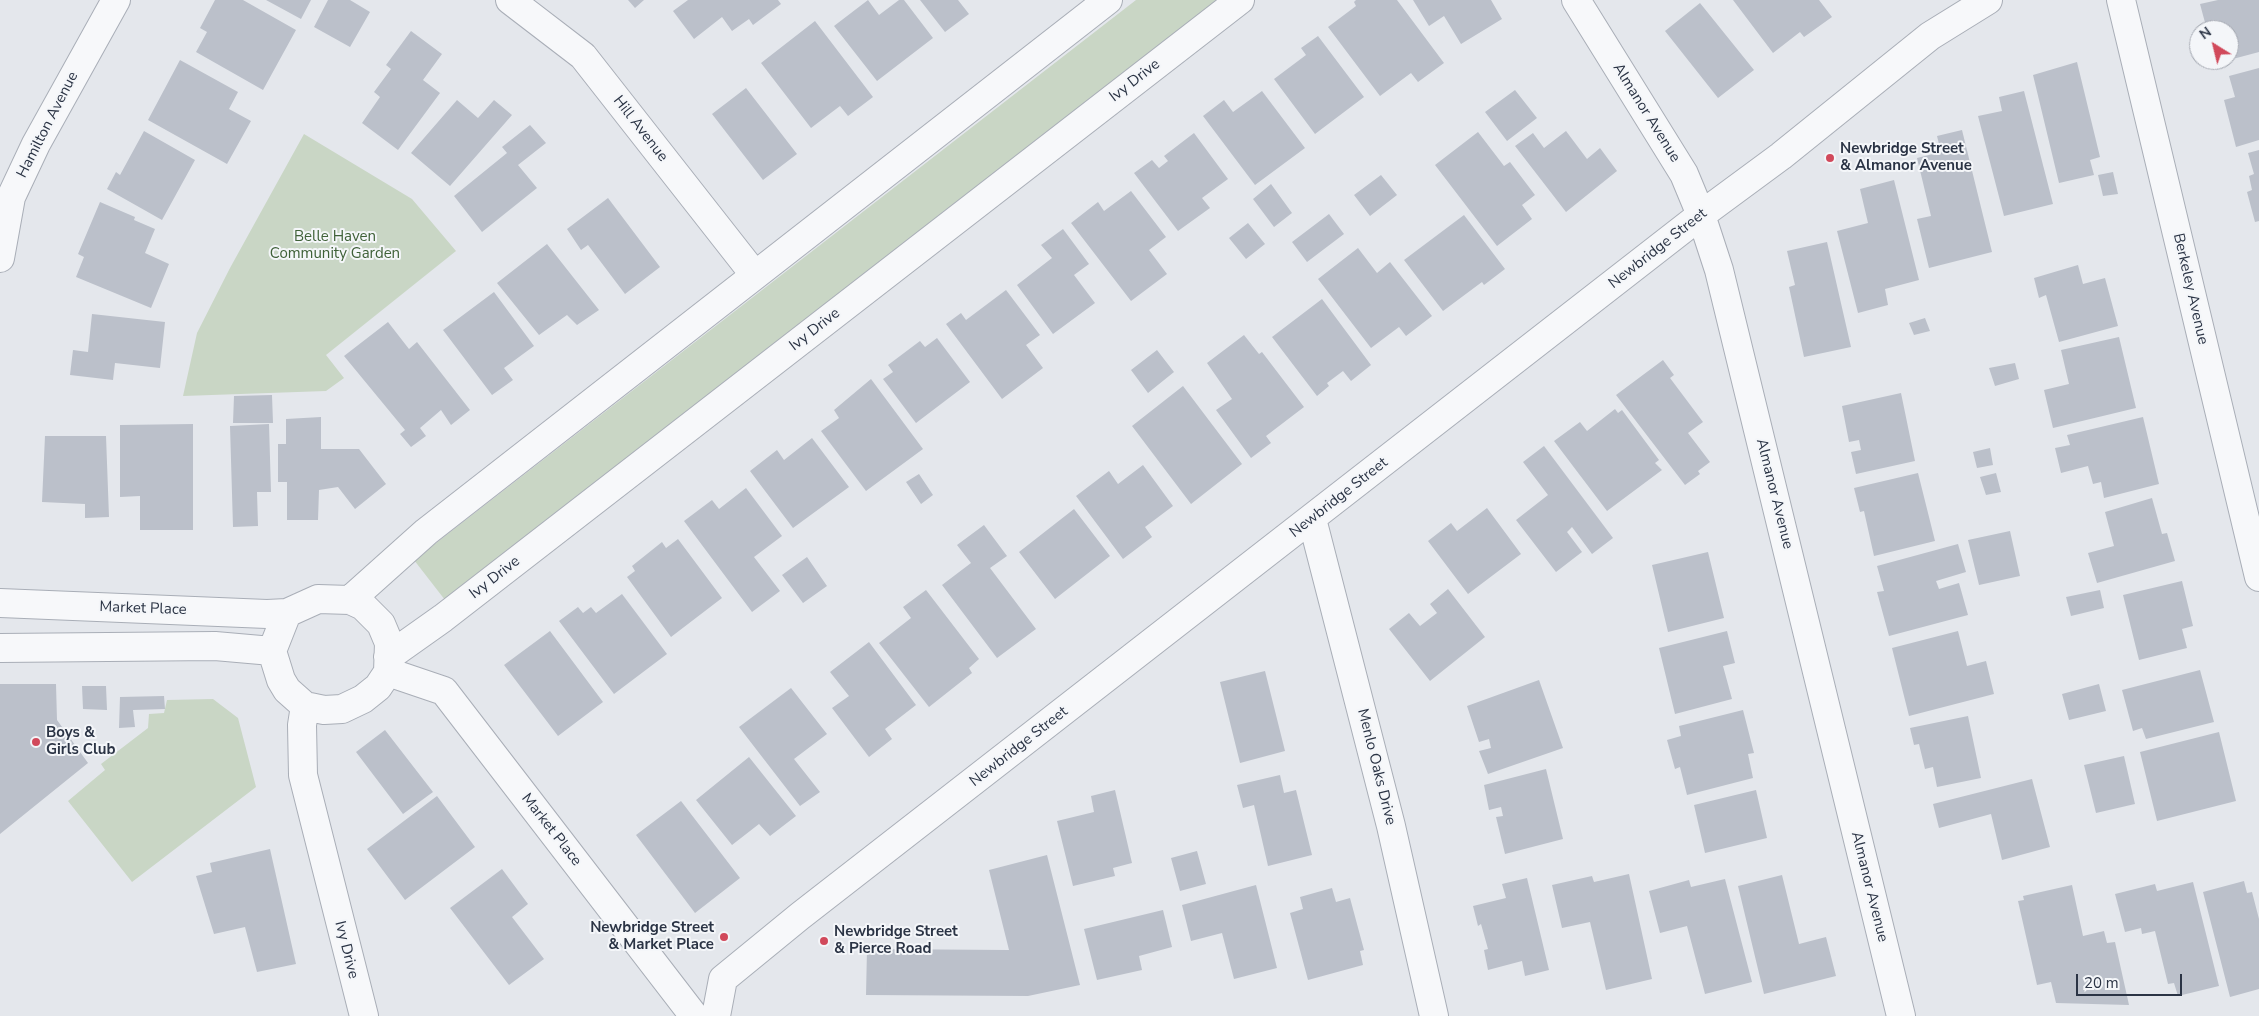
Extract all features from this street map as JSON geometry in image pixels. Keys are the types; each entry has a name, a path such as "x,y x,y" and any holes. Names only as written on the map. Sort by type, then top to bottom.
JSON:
{"street":[{"name":"Hamilton Avenue","path":"0,258 6,194 116,0"},
{"name":"Hill Avenue","path":"510,0 583,56 754,274"},
{"name":"Ivy Drive","path":"388,664 443,618 1240,0"},
{"name":"Almanor Avenue","path":"1576,0 1684,174 1701,215 1719,270 1901,1016"},
{"name":"Newbridge Street","path":"716,1016 723,979 867,863 1701,215 1781,156 1930,36 1988,0"},
{"name":"Berkeley Avenue","path":"2121,0 2259,577"},
{"path":"350,600 426,532 754,274 1091,5"},
{"name":"Menlo Oaks Drive","path":"1312,519 1391,826 1434,1016"},
{"path":"318,599 350,600 362,606 380,624 389,644 388,664 378,687 363,699 342,709 324,710 305,706 287,690 281,680 272,651 287,613 318,599"},
{"name":"Market Place","path":"0,603 287,613"},
{"path":"0,648 215,646 272,651"},
{"name":"Market Place","path":"388,664 444,691 694,1016"},
{"name":"Ivy Drive","path":"305,706 302,725 303,775 364,1016"}],"green space":[{"path":"1136,0 1219,0 445,600 414,560"},
{"name":"Belle Haven Community Garden","path":"304,134 412,199 456,251 326,355 344,378 326,391 183,396 197,333 230,268"},
{"path":"213,699 238,718 256,787 132,882 68,801 105,770 101,764 148,728 149,714 164,713 167,700"}],"building":[{"path":"215,0 243,0 296,30 263,90 196,52 207,32 200,28"},
{"path":"266,0 311,0 301,19"},
{"path":"328,0 350,0 370,12 350,47 314,27"},
{"path":"628,0 644,0 635,8"},
{"path":"688,0 778,0 781,4 753,25 749,19 732,31 722,17 694,39 673,11"},
{"path":"868,0 879,15 899,0 904,0 933,38 877,81 834,26"},
{"path":"920,0 958,0 969,14 945,32"},
{"path":"1356,0 1397,0 1444,63 1418,82 1411,73 1380,96 1328,27 1356,6 1354,2"},
{"path":"1413,0 1491,0 1502,19 1461,44 1444,16 1429,26"},
{"path":"1733,0 1819,0 1832,17 1804,37 1800,32 1773,53"},
{"path":"2218,0 2259,0 2259,52 2239,57 2239,20 2204,20 2200,4"},
{"path":"1700,3 1754,70 1718,98 1665,31"},
{"path":"815,21 873,97 848,116 840,106 811,128 761,63"},
{"path":"411,31 442,54 423,80 440,93 398,150 362,123 380,97 374,92 391,69 386,65"},
{"path":"1318,36 1364,97 1315,134 1274,79 1306,55 1301,48"},
{"path":"180,60 238,92 229,109 251,121 227,164 148,120"},
{"path":"2077,62 2100,157 2090,160 2094,175 2059,183 2033,75"},
{"path":"2259,68 2259,140 2236,147 2224,100 2235,97 2229,76"},
{"path":"746,88 797,154 763,180 712,114"},
{"path":"1515,90 1537,118 1507,141 1485,112"},
{"path":"1262,91 1305,148 1255,185 1203,116 1224,100 1233,112"},
{"path":"2024,91 2053,204 2004,216 1978,116 2002,111 1999,97"},
{"path":"457,100 478,118 494,100 512,115 450,186 411,153"},
{"path":"530,125 546,143 518,165 537,188 482,232 454,196 507,153 502,147"},
{"path":"1962,130 1992,252 1929,268 1917,219 1931,216 1917,158 1941,152 1937,136"},
{"path":"144,131 195,160 162,220 107,189 116,172 120,175"},
{"path":"1566,131 1587,159 1600,148 1617,171 1566,212 1515,146 1533,133 1544,148"},
{"path":"1478,132 1504,166 1510,162 1535,195 1522,205 1532,219 1497,246 1435,165"},
{"path":"1194,133 1228,179 1202,198 1210,208 1178,231 1134,173 1152,160 1159,168 1168,161 1164,156"},
{"path":"2259,150 2259,221 2255,222 2247,192 2252,190 2249,176 2254,174 2248,153"},
{"path":"2113,172 2118,194 2103,196 2098,175"},
{"path":"1381,175 1397,195 1370,216 1354,195"},
{"path":"1894,180 1919,280 1885,289 1888,305 1858,313 1837,231 1868,223 1860,189"},
{"path":"1271,184 1292,213 1274,227 1253,199"},
{"path":"1131,191 1166,237 1149,250 1167,274 1131,301 1071,223 1098,202 1104,211"},
{"path":"608,198 660,267 625,294 588,245 581,250 567,229"},
{"path":"100,202 135,217 134,220 155,229 145,253 169,264 151,308 76,277 84,257 78,254"},
{"path":"1329,214 1344,234 1307,262 1292,242"},
{"path":"1464,215 1505,269 1484,285 1482,282 1443,311 1404,260"},
{"path":"1248,223 1265,244 1246,259 1229,238"},
{"path":"1063,229 1089,264 1074,275 1095,303 1053,334 1017,285 1052,258 1041,245"},
{"path":"1827,242 1851,347 1804,357 1789,287 1795,285 1787,251"},
{"path":"547,244 599,310 577,325 567,315 539,335 497,283"},
{"path":"1358,248 1377,273 1390,262 1432,316 1406,336 1399,327 1371,348 1318,279"},
{"path":"2078,265 2083,284 2105,278 2118,326 2059,342 2046,295 2039,298 2034,278"},
{"path":"1006,290 1040,335 1026,345 1043,368 1002,399 946,324 961,313 966,320"},
{"path":"494,292 534,346 504,368 513,380 492,395 443,330"},
{"path":"1322,299 1371,365 1351,381 1343,371 1327,383 1329,386 1317,396 1272,337"},
{"path":"92,314 165,322 160,368 115,363 113,380 70,375 73,350 88,352"},
{"path":"1925,318 1930,331 1914,335 1909,323"},
{"path":"388,322 409,349 417,342 470,410 451,425 441,410 420,428 426,436 411,447 400,434 405,430 344,356"},
{"path":"1244,335 1259,354 1262,352 1304,407 1266,436 1271,443 1251,458 1216,410 1232,399 1207,363"},
{"path":"2119,337 2136,408 2053,428 2044,390 2069,384 2061,350"},
{"path":"937,338 970,382 916,423 883,379 893,372 888,365 920,341 925,347"},
{"path":"1157,350 1174,372 1148,393 1131,370"},
{"path":"1663,360 1674,375 1670,378 1703,422 1688,433 1710,462 1698,471 1700,474 1685,485 1616,395"},
{"path":"2015,363 2019,379 1995,386 1989,368"},
{"path":"871,379 923,449 866,491 821,431 839,418 834,410"},
{"path":"1183,386 1242,464 1191,504 1132,426"},
{"path":"1901,393 1915,461 1856,474 1851,452 1861,450 1859,440 1849,442 1842,406"},
{"path":"272,395 273,423 233,423 234,396"},
{"path":"1615,409 1618,413 1622,410 1659,460 1655,463 1662,470 1607,511 1554,441 1580,422 1587,431"},
{"path":"321,417 321,449 359,449 386,484 355,509 338,487 319,490 318,520 287,520 287,482 278,482 278,444 286,444 286,419"},
{"path":"2143,417 2159,484 2104,498 2101,482 2093,484 2088,466 2061,473 2055,448 2070,445 2067,435"},
{"path":"193,424 193,530 140,530 140,496 120,497 120,425"},
{"path":"269,424 271,492 257,492 258,526 233,527 230,426"},
{"path":"45,436 106,436 109,517 85,518 85,504 42,502"},
{"path":"812,438 849,487 793,528 750,471 777,450 784,460"},
{"path":"1544,446 1613,538 1592,554 1572,527 1567,532 1582,552 1556,572 1516,520 1548,495 1523,462"},
{"path":"1990,448 1993,465 1977,468 1973,452"},
{"path":"1143,465 1173,506 1145,527 1152,537 1123,559 1076,496 1109,471 1118,484"},
{"path":"1918,473 1935,541 1874,556 1864,511 1860,512 1854,488"},
{"path":"1996,473 2001,492 1986,495 1980,477"},
{"path":"919,474 933,495 921,504 906,482"},
{"path":"746,488 782,536 754,557 780,591 752,612 684,521 712,500 719,509"},
{"path":"2152,498 2162,534 2167,533 2175,561 2097,583 2088,553 2114,546 2105,512"},
{"path":"1487,508 1521,554 1468,594 1428,541 1451,523 1457,531"},
{"path":"1074,509 1110,556 1055,599 1019,552"},
{"path":"984,525 1007,556 990,568 1036,629 997,658 942,585 971,563 957,545"},
{"path":"2010,531 2020,576 1979,585 1968,540"},
{"path":"678,539 722,598 671,637 627,577 635,571 632,566 662,542 666,548"},
{"path":"1958,544 1966,572 1936,581 1939,589 1959,583 1968,615 1889,636 1877,592 1884,591 1877,566"},
{"path":"1708,552 1724,618 1668,632 1652,565"},
{"path":"807,557 827,586 803,603 782,575"},
{"path":"2182,581 2193,626 2182,629 2187,648 2139,660 2123,595"},
{"path":"1448,589 1485,637 1430,681 1389,629 1409,613 1420,626 1437,613 1430,604"},
{"path":"926,590 979,659 969,668 972,673 929,707 879,643 911,618 903,607"},
{"path":"2100,590 2104,608 2071,616 2066,597"},
{"path":"622,594 667,654 614,694 559,621 578,607 583,613 591,607 596,613"},
{"path":"550,631 603,702 558,736 504,665"},
{"path":"1727,631 1735,663 1723,666 1732,699 1675,714 1659,648"},
{"path":"1958,631 1967,666 1986,661 1994,694 1909,716 1892,648"},
{"path":"869,642 916,705 885,729 892,739 869,757 832,708 849,696 830,672"},
{"path":"2200,670 2214,722 2146,739 2142,728 2133,731 2122,690"},
{"path":"1265,671 1285,751 1240,763 1220,682"},
{"path":"1539,680 1563,748 1488,774 1479,751 1491,748 1489,739 1479,742 1467,706"},
{"name":"Boys & Girls Club","path":"0,684 56,684 57,720 88,763 0,834"},
{"path":"2099,684 2106,711 2069,720 2062,694"},
{"path":"82,686 106,686 107,710 83,709"},
{"path":"791,688 827,734 794,759 820,792 800,806 739,727"},
{"path":"164,696 165,709 133,710 135,727 119,728 120,697"},
{"path":"1743,710 1754,753 1748,754 1753,778 1687,795 1680,767 1675,769 1667,740 1681,736 1679,726"},
{"path":"1968,716 1981,778 1937,787 1933,767 1925,769 1919,744 1914,745 1910,728"},
{"path":"385,730 433,792 403,814 356,752"},
{"path":"2219,732 2236,801 2157,821 2140,752"},
{"path":"2124,756 2135,804 2096,813 2084,765"},
{"path":"749,757 796,816 770,836 759,824 732,845 696,800"},
{"path":"1546,769 1563,839 1505,854 1496,817 1503,816 1501,807 1489,810 1484,785"},
{"path":"1280,775 1284,793 1296,790 1312,855 1268,866 1254,805 1243,808 1237,785"},
{"path":"2032,779 2050,847 2002,860 1991,814 1939,828 1933,804"},
{"path":"1115,790 1132,863 1113,868 1115,876 1073,886 1057,821 1094,812 1091,796"},
{"path":"1756,790 1767,838 1705,853 1694,805"},
{"path":"437,796 475,847 405,900 367,849"},
{"path":"681,801 740,878 695,913 636,835"},
{"path":"270,849 296,964 257,972 245,927 214,934 196,876 212,872 210,863"},
{"path":"1197,851 1206,884 1180,891 1171,858"},
{"path":"1047,855 1080,985 1028,996 866,995 867,949 1009,950 989,870"},
{"path":"502,869 528,904 512,917 544,959 509,985 450,908"},
{"path":"1629,874 1652,979 1606,990 1590,922 1562,928 1552,885 1592,876 1594,882"},
{"path":"1782,875 1799,944 1826,937 1836,976 1764,994 1738,886"},
{"path":"1527,878 1549,970 1525,976 1522,961 1488,970 1484,950 1488,949 1481,924 1478,926 1473,906 1506,898 1502,884"},
{"path":"1725,879 1752,982 1705,994 1687,926 1660,933 1649,891 1689,880 1691,887"},
{"path":"2244,881 2247,893 2252,892 2259,919 2259,989 2230,997 2203,892"},
{"path":"2193,882 2219,986 2178,996 2174,983 2168,984 2155,931 2142,934 2141,928 2125,932 2115,894 2155,884 2157,891"},
{"path":"1256,885 1277,968 1234,979 1222,933 1191,941 1182,905"},
{"path":"2072,885 2083,936 2104,931 2107,943 2115,942 2129,1005 2056,1003 2051,982 2037,985 2018,901 2024,900 2023,896"},
{"path":"1332,888 1336,902 1350,898 1364,950 1360,951 1363,965 1308,980 1290,913 1303,909 1300,897"},
{"path":"1163,910 1172,947 1139,956 1142,970 1097,980 1084,929"}],"place":[{"name":"Newbridge Street & Almanor Avenue","path":"1830,158"},
{"name":"Boys & Girls Club","path":"36,742"},
{"name":"Newbridge Street & Market Place","path":"724,937"},
{"name":"Newbridge Street & Pierce Road","path":"824,941"}]}
